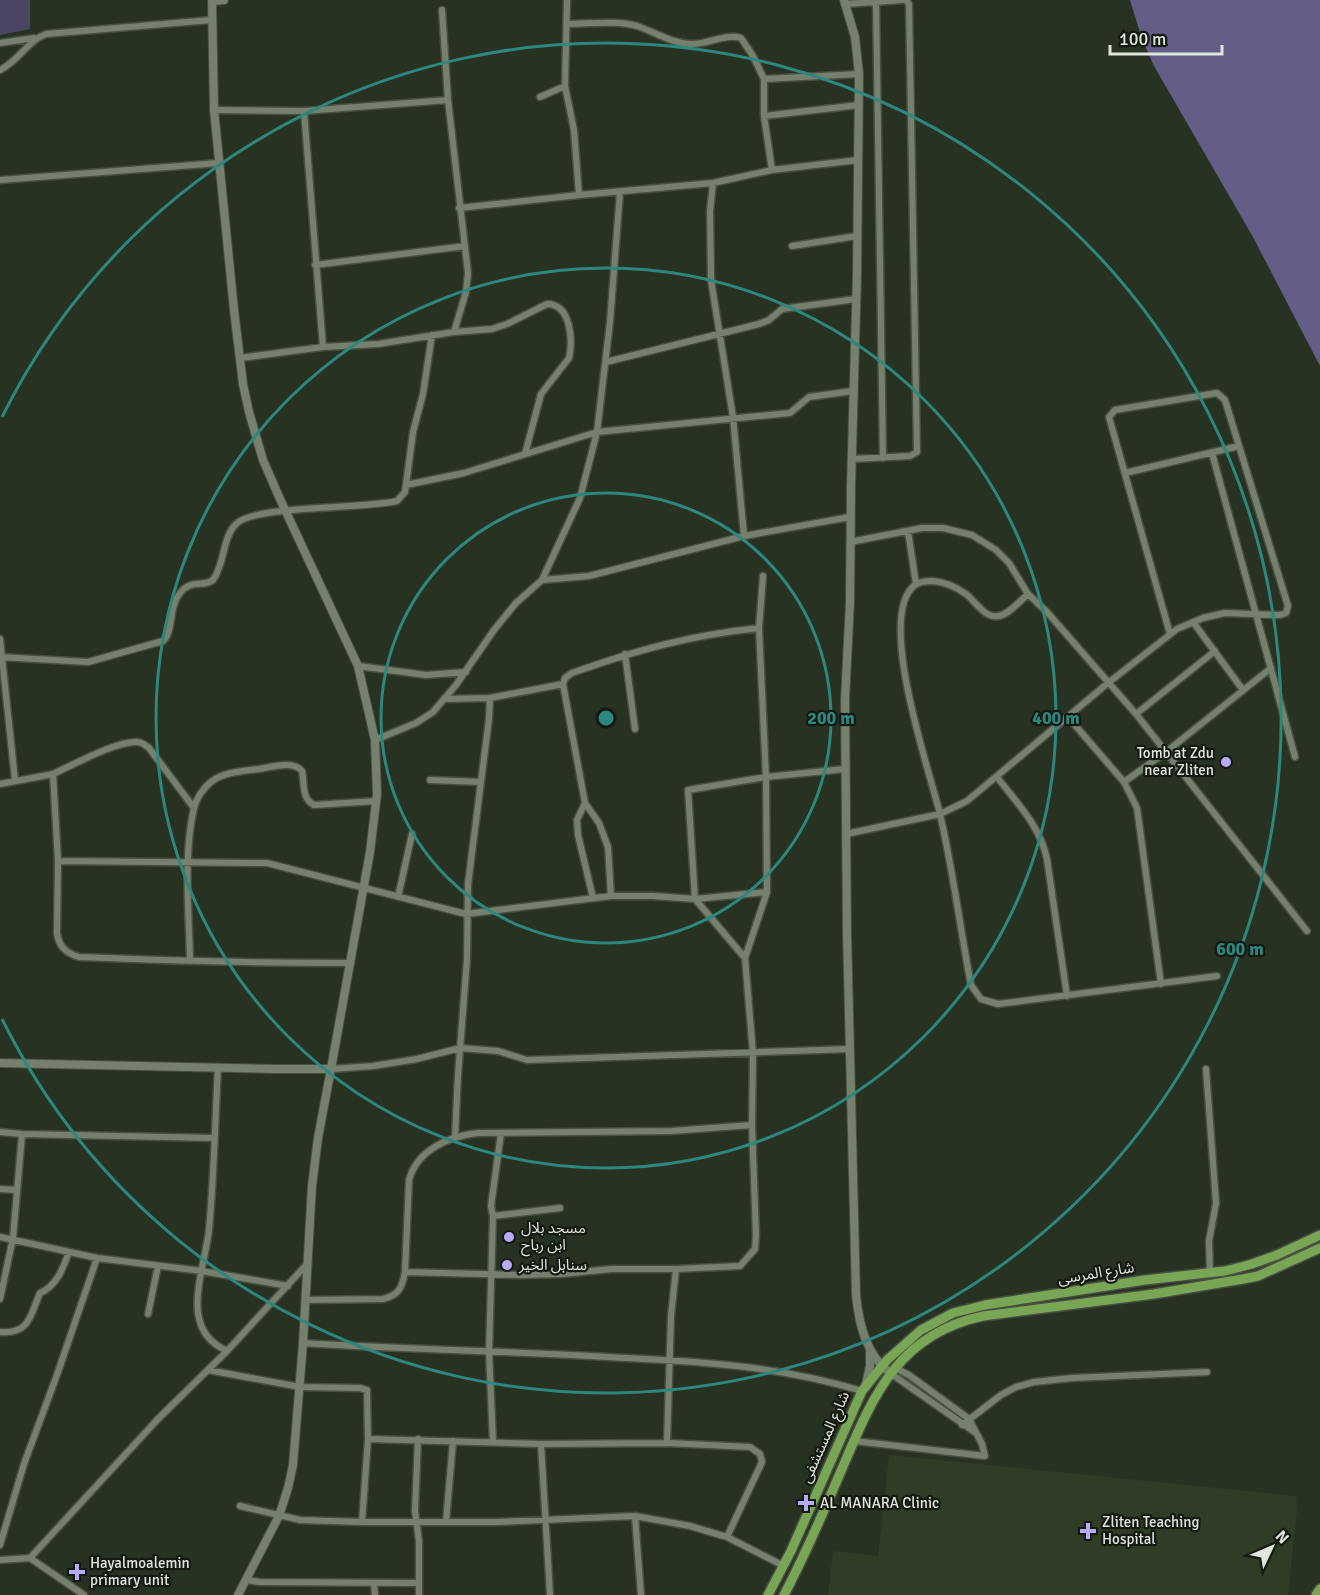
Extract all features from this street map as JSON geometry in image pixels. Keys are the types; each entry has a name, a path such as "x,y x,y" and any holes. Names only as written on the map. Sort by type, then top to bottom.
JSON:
{"main road":[{"name":"شارع المرسى","path":"884,1364 921,1330 953,1313 1042,1296 1225,1271 1252,1264 1320,1234"},
{"name":"شارع المرسى","path":"892,1370 928,1337 970,1319 1164,1292 1258,1276 1320,1248"},
{"name":"شارع المستشفى","path":"768,1595 784,1566 863,1388 884,1364"},
{"name":"شارع المستشفى","path":"784,1595 805,1556 875,1394 892,1370"},
{"path":"1316,1595 1320,1589"}],"street":[{"path":"224,0 212,1 214,110 243,384 263,460 358,666 375,740 376,801 364,888 318,1138 296,1446 288,1488 279,1516 238,1595"},
{"path":"567,0 565,86 574,130 579,195"},
{"path":"303,1343 669,1360 762,1368 863,1388 870,1366 870,1350 860,1320 856,1296 845,769 859,74 855,37 845,2 904,0 909,4 917,452 910,456 852,459"},
{"path":"876,2 883,458"},
{"path":"442,10 448,100 468,273 466,292 454,332"},
{"path":"0,43 46,34 211,20"},
{"path":"567,24 629,25 688,44 700,44 738,36 747,45 764,79 764,116 772,170"},
{"path":"0,70 17,59 38,37"},
{"path":"764,79 859,74"},
{"path":"540,97 565,86"},
{"path":"214,110 304,111 448,100"},
{"path":"764,116 858,105"},
{"path":"304,111 322,347"},
{"path":"459,208 713,183 772,170 858,160"},
{"path":"0,180 219,163"},
{"path":"713,183 709,244 711,280 733,417 744,536"},
{"path":"375,740 416,723 433,712 466,672 494,630 516,603 542,580 580,498 597,432 616,259 620,192"},
{"path":"792,246 857,236"},
{"path":"315,265 465,246"},
{"path":"606,362 720,335 764,322 782,309 856,299"},
{"path":"240,358 322,347 378,344 454,332 492,329 547,304 559,307 567,318 570,358 541,394 525,454"},
{"path":"1,657 88,662 163,641 168,634 172,607 180,594 193,583 209,583 216,577 232,530 243,519 286,510 341,508 392,502 401,496 406,486 413,432 425,383 432,335"},
{"path":"406,486 464,473 549,449 597,432 790,412 809,397 853,391"},
{"path":"846,834 940,814 967,801 1108,683 1170,634 1193,622 1226,613 1280,615 1286,613 1288,606 1225,400 1217,393 1114,410 1109,419 1170,634"},
{"path":"1125,473 1239,446"},
{"path":"1212,453 1295,756"},
{"path":"542,580 589,576 744,536 850,517"},
{"path":"850,542 908,531 943,528 963,531 981,539 1003,556 1028,594 1047,612 1136,714 1307,931"},
{"path":"908,531 916,584"},
{"path":"405,1272 491,1275 562,1274 611,1269 740,1266 754,1249 756,1235 752,1125 753,1054 745,958 767,892 766,777 759,628 763,576"},
{"path":"1028,594 1003,615 994,617 986,614 966,594 941,582 927,581 916,584 908,594 902,608 906,688 940,814 971,985 975,993 989,1003 998,1004 1217,976"},
{"path":"1193,622 1243,690"},
{"path":"611,896 609,860 603,831 594,813 585,803 563,684 565,678 572,673 625,654 694,636 759,628"},
{"path":"0,639 15,780"},
{"path":"1136,714 1215,651"},
{"path":"625,654 635,729"},
{"path":"358,666 426,675 466,672"},
{"path":"1124,782 1166,752 1271,668"},
{"path":"444,699 490,698 563,684"},
{"path":"455,1137 468,884 490,698"},
{"path":"1068,717 1124,782 1133,799 1139,817 1161,984"},
{"path":"0,784 53,774 112,748 128,742 140,741 149,748 194,808"},
{"path":"190,960 189,863 194,808 198,796 209,783 218,777 241,771 293,765 302,771 305,795 314,805 376,801"},
{"path":"745,958 695,899 688,790 766,777 845,769"},
{"path":"53,774 58,861 57,933 58,942 69,954 80,957 232,963 351,963"},
{"path":"997,777 1030,819 1043,843 1067,996"},
{"path":"430,780 481,782"},
{"path":"585,803 577,820 578,835 593,898"},
{"path":"398,897 412,834"},
{"path":"58,861 267,863 466,914 611,896 695,899 767,892"},
{"path":"0,1063 331,1069 373,1066 417,1059 460,1048 498,1052 526,1060 850,1050"},
{"path":"218,1068 208,1232 198,1312 203,1333 216,1346 227,1351"},
{"path":"1206,1069 1216,1203 1209,1241 1210,1272"},
{"path":"306,1300 382,1299 392,1297 402,1288 412,1171 427,1153 455,1137 478,1133 671,1131 752,1125"},
{"path":"0,1132 214,1138"},
{"path":"493,1443 489,1352 493,1216 491,1206 501,1133"},
{"path":"0,1299 13,1238 22,1134"},
{"path":"0,1189 16,1190"},
{"path":"493,1216 560,1208"},
{"path":"0,1237 97,1258 202,1271 288,1286"},
{"path":"0,1332 19,1332 26,1325 40,1293 54,1285 69,1252"},
{"path":"0,1545 24,1464 97,1258"},
{"path":"30,1558 157,1420 227,1351 308,1263"},
{"path":"148,1314 158,1266"},
{"path":"666,1443 671,1316 676,1269"},
{"path":"870,1350 884,1364 962,1425 977,1434"},
{"path":"208,1370 300,1387 364,1388 368,1394 369,1439 362,1522"},
{"path":"854,1442 986,1456 969,1419 909,1375 892,1370"},
{"path":"962,1425 1010,1390 1034,1382 1072,1378 1207,1372"},
{"path":"369,1439 541,1444 666,1443 750,1447 760,1454 762,1462 728,1537"},
{"path":"418,1439 415,1511 419,1595"},
{"path":"446,1522 453,1441"},
{"path":"541,1444 550,1595"},
{"path":"240,1506 300,1520 362,1522 546,1520 635,1516 690,1526 728,1537 784,1566"},
{"path":"635,1516 641,1595"},
{"path":"0,1560 30,1558 84,1595"},
{"path":"246,1580 419,1583"},
{"path":"374,1584 375,1595"}],"shaded area":[{"path":"0,0 30,0 30,29 0,35"},
{"path":"1130,0 1320,0 1320,366 1253,237 1154,66 1142,39"},
{"name":"Zliten Teaching Hospital","path":"889,1455 1296,1496 1297,1511 1288,1595 828,1595 833,1551 878,1556"}],"place":[{"name":"Tomb at Zdu near Zliten","path":"1226,762"},
{"name":"مسجد بلال ابن رباح","path":"509,1237"},
{"name":"سنابل الخير","path":"507,1265"},
{"name":"AL MANARA Clinic","path":"806,1503"},
{"name":"Zliten Teaching Hospital","path":"1088,1531"},
{"name":"Hayalmoalemin primary unit","path":"77,1572"}]}
